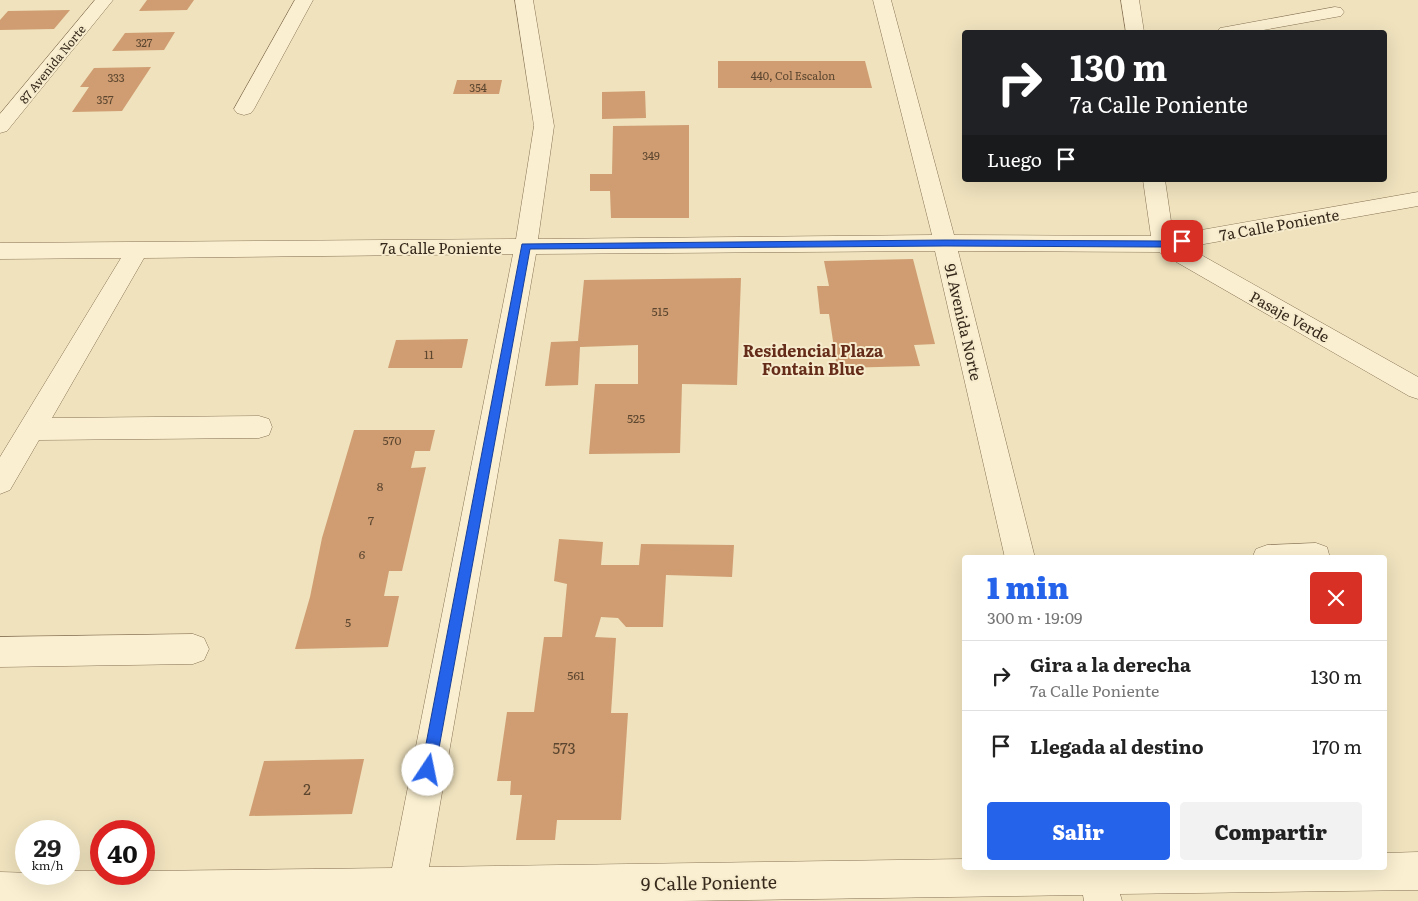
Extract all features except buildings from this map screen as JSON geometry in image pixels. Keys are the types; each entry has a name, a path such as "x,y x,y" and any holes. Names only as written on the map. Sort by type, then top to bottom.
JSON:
{"street":[{"name":"87 Avenida Norte","path":"0,127 104,0"},
{"path":"244,109 304,0"},
{"path":"405,894 526,246 544,126 524,0"},
{"name":"91 Avenida Norte","path":"882,0 945,243 1019,555"},
{"path":"1130,0 1135,30"},
{"path":"1237,30 1336,12"},
{"path":"1154,182 1163,244"},
{"name":"7a Calle Poniente","path":"0,251 945,243 1163,244 1418,199"},
{"name":"Pasaje Verde","path":"1163,244 1418,388"},
{"path":"0,482 138,249"},
{"path":"31,429 259,427"},
{"path":"0,652 193,649"},
{"name":"9 Calle Poniente","path":"0,891 405,894 1098,882 1418,871"}],"district":[{"name":"Residencial Plaza Fontain Blue","path":"813,359"}],"route":[{"path":"428,770 526,246 945,243 1163,244 1182,241"}]}
